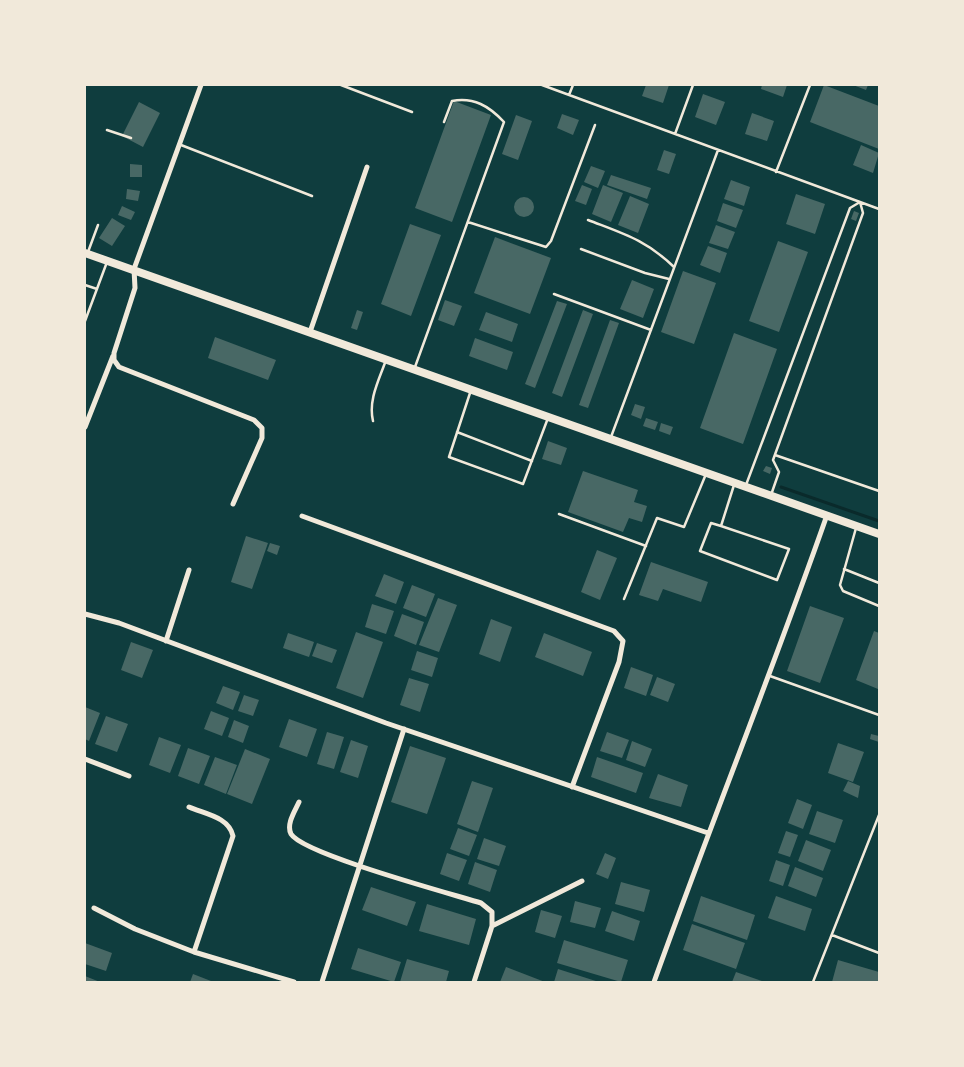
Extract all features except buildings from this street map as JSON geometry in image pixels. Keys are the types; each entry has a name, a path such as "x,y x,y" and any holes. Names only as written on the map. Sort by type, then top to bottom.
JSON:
{"main road":[{"path":"86,253 879,534"}],"street":[{"path":"85,428 114,353 135,288 134,269 201,85"},
{"path":"310,332 366,167"},
{"path":"114,353 114,360 119,366 254,420 262,428 262,438 233,504"},
{"path":"654,982 708,833 769,676 827,515"},
{"path":"302,516 614,631 623,640 619,662 572,787"},
{"path":"166,641 190,570"},
{"path":"85,614 119,623 404,729 708,833"},
{"path":"322,982 358,865 404,729"},
{"path":"85,759 129,776"},
{"path":"299,802 289,826 294,838 300,842 358,865 481,903 492,912 492,926 474,982"},
{"path":"189,807 225,821 231,826 233,836 194,952"},
{"path":"492,926 582,881"},
{"path":"94,908 135,929 194,952 294,982"}],"lane":[{"path":"341,85 412,112"},
{"path":"542,85 879,209"},
{"path":"569,95 573,85"},
{"path":"675,134 693,85"},
{"path":"776,172 810,85"},
{"path":"414,368 504,122 495,112 478,101 462,99 452,100 444,122"},
{"path":"468,222 546,247 551,241 594,125"},
{"path":"107,130 131,138"},
{"path":"179,144 312,196"},
{"path":"611,439 718,150"},
{"path":"770,496 779,472 773,460 863,213 860,202"},
{"path":"745,487 850,208 860,202"},
{"path":"588,220 634,238 655,249 674,267"},
{"path":"86,253 98,225"},
{"path":"581,250 645,273 669,279"},
{"path":"85,321 108,260"},
{"path":"85,285 97,289"},
{"path":"554,294 651,330"},
{"path":"373,421 371,411 372,399 386,358"},
{"path":"472,389 449,457 523,484 549,416"},
{"path":"457,432 532,461"},
{"path":"775,455 879,491"},
{"path":"624,600 657,518 684,527 706,473"},
{"path":"721,526 735,483"},
{"path":"559,514 646,546"},
{"path":"711,523 721,526 789,549 778,580 700,552 711,523"},
{"path":"857,526 840,585 843,591 879,606"},
{"path":"844,569 879,583"},
{"path":"769,676 879,715"},
{"path":"813,982 879,815"},
{"path":"832,936 879,953"}],"waterway":[{"path":"781,487 879,521"}]}
